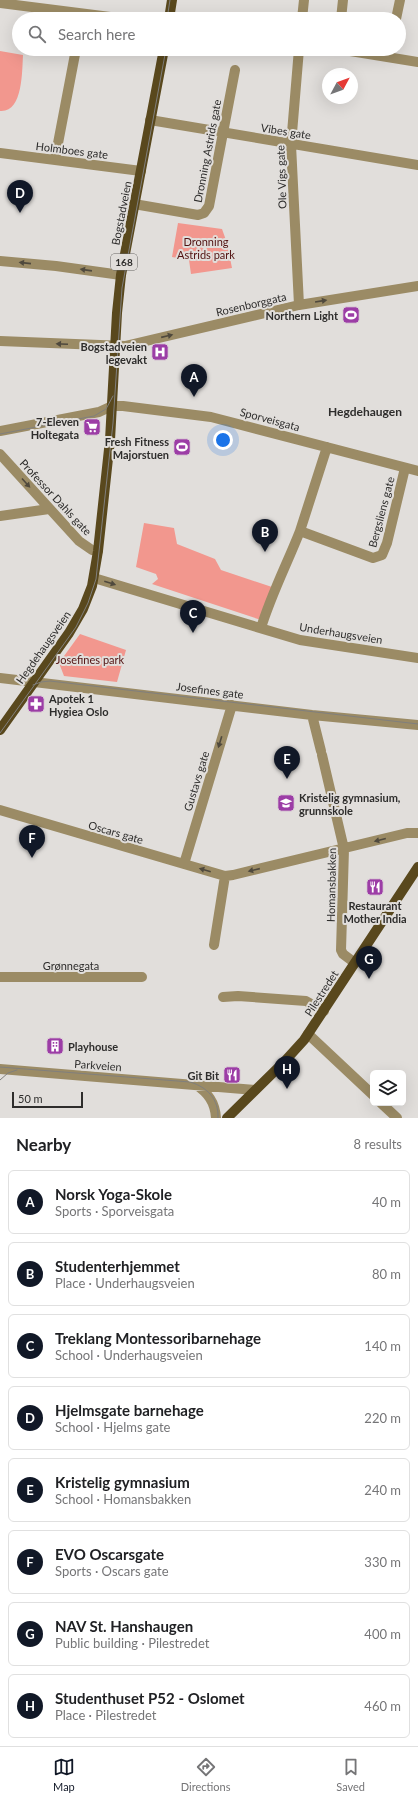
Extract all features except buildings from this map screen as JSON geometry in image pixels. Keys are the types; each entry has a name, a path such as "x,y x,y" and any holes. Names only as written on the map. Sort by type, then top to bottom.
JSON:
{"main road":[{"path":"170,12 172,0"},
{"name":"Bogstadveien","path":"94,576 98,552 112,406 121,276 163,56"},
{"name":"Hegdehaugsveien","path":"0,730 79,617 90,593 94,576"},
{"name":"Pilestredet","path":"227,1118 292,1054 308,1034 418,867"}],"street":[{"path":"303,12 304,0"},
{"path":"342,12 343,0"},
{"path":"397,12 400,0"},
{"path":"0,3 57,12"},
{"path":"55,159 75,56"},
{"name":"Ole Vigs gate","path":"298,56 291,145 299,305"},
{"path":"399,56 418,62"},
{"name":"Dronning Astrids gate","path":"134,204 198,214 204,213 209,206 235,70"},
{"name":"Vibes gate","path":"150,120 291,145 418,165"},
{"name":"Holmboes gate","path":"0,153 141,171"},
{"path":"0,261 56,266 121,276"},
{"name":"Rosenborggata","path":"0,341 125,346 299,305 418,286"},
{"path":"0,431 100,412 112,406"},
{"name":"Sporveisgata","path":"112,406 211,416 418,471"},
{"path":"261,628 273,591 284,574 300,531 328,447"},
{"name":"Professor Dahls gate","path":"0,454 49,509 83,544 98,552"},
{"name":"Bergsliens gate","path":"300,531 377,558 382,555 387,543 405,468"},
{"path":"0,516 49,509"},
{"name":"Underhaugsveien","path":"94,576 126,588 300,640 418,658"},
{"name":"Josefines gate","path":"0,678 312,715 418,725"},
{"name":"Gustavs gate","path":"184,864 232,705"},
{"name":"Homansbakken","path":"312,715 344,849 341,950 343,954 355,963"},
{"name":"Oscars gate","path":"0,810 225,876 407,833 418,833"},
{"path":"214,945 225,876"},
{"name":"Grønnegata","path":"0,977 142,977"},
{"path":"223,997 238,996 306,1002 324,1011"},
{"path":"308,1034 370,1092"},
{"name":"Parkveien","path":"0,1069 255,1090"},
{"path":"195,1084 210,1098 215,1110 216,1118"},
{"path":"384,1106 396,1118"}],"green space":[{"path":"0,51 12,53 12,56 23,56 20,90 17,98 8,110 0,111"},
{"name":"Dronning Astrids park","path":"178,223 222,229 227,243 232,268 191,274 189,260 172,257"},
{"path":"144,523 174,528 177,544 215,559 221,570 272,587 261,620 152,584 158,579 156,574 136,567"},
{"name":"Josefines park","path":"80,634 126,650 117,682 64,676 59,663"}],"tram line":[{"path":"168,12 170,0"},
{"path":"0,733 76,627 88,603 96,579 113,423 122,288 165,56"},
{"path":"0,434 94,416 106,409 113,396"},
{"path":"33,685 50,681 418,724"},
{"path":"0,1067 190,1082 202,1087 211,1095 218,1111 218,1118"},
{"path":"0,1080 8,1073 17,1070"}],"place":[{"name":"Hjelmsgate barnehage","path":"20,213"},
{"name":"Northern Light","path":"351,315"},
{"name":"Bogstadveien legevakt","path":"160,352"},
{"name":"Norsk Yoga-Skole","path":"194,397"},
{"name":"7-Eleven Holtegata","path":"92,427"},
{"name":"Fresh Fitness Majorstuen","path":"182,447"},
{"name":"Studenterhjemmet","path":"265,552"},
{"name":"Treklang Montessoribarnehage","path":"193,633"},
{"name":"Apotek 1 Hygiea Oslo","path":"36,704"},
{"name":"Kristelig gymnasium","path":"287,779"},
{"name":"Kristelig gymnasium, grunnskole","path":"286,803"},
{"name":"EVO Oscarsgate","path":"32,858"},
{"name":"Restaurant Mother India","path":"375,887"},
{"name":"NAV St. Hanshaugen","path":"369,979"},
{"name":"Playhouse","path":"55,1046"},
{"name":"Git Bit","path":"232,1075"},
{"name":"Studenthuset P52 - Oslomet","path":"287,1089"}],"district":[{"name":"Hegdehaugen","path":"365,411"}]}
